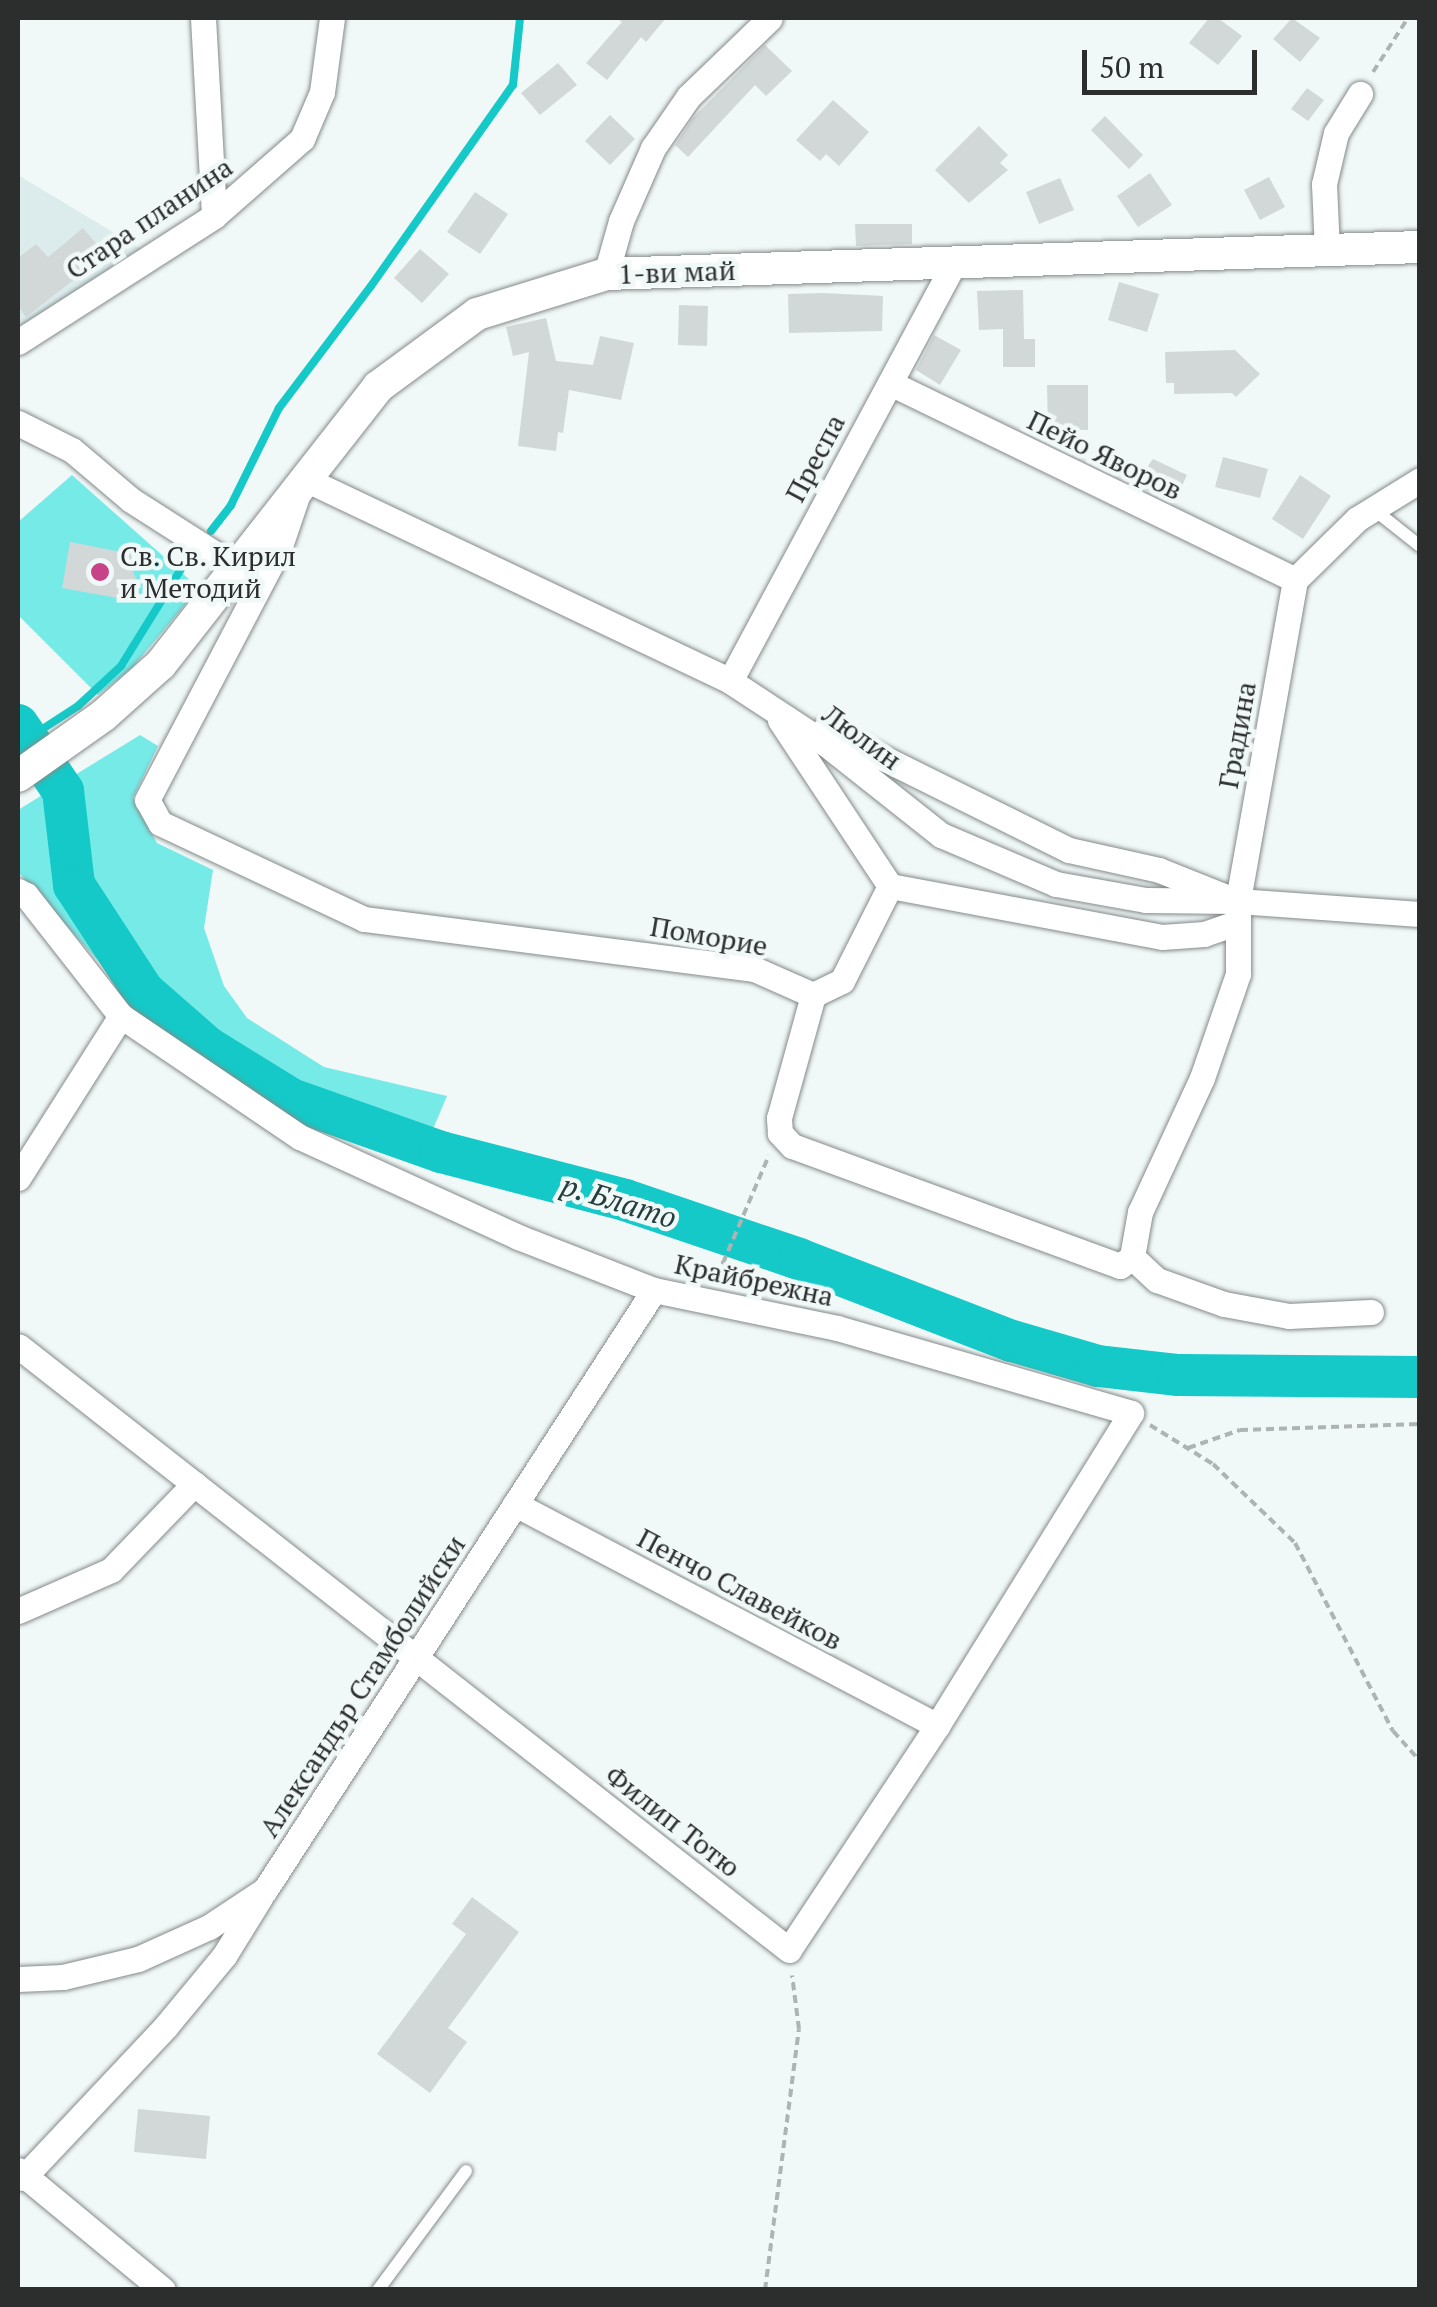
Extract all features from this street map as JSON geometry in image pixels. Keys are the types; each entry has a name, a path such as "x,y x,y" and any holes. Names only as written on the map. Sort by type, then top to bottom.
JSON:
{"street":[{"path":"203,18 214,216"},
{"name":"Стара планина","path":"18,342 214,216 302,140 322,92 332,18"},
{"path":"606,274 621,221 653,148 689,96 770,18"},
{"path":"1327,250 1324,184 1336,133 1360,94"},
{"name":"1-ви май","path":"18,776 104,714 161,664 239,569 303,478 378,386 477,314 606,274 1420,247"},
{"name":"Преспа","path":"730,681 954,264"},
{"name":"Пейо Яворов","path":"890,384 1295,580"},
{"path":"18,423 72,450 131,500 239,569"},
{"name":"Люлин","path":"303,478 730,681 777,716 826,744 941,835 1056,884 1238,912 1420,914"},
{"name":"Поморие","path":"303,478 279,548 147,800 160,823 364,918 754,969 813,995"},
{"path":"1295,580 1372,508 1420,480"},
{"name":"Градина","path":"1238,912 1295,580"},
{"path":"752,697 786,709 1011,826 1069,850 1160,870 1238,912"},
{"path":"777,716 890,886 1162,938 1204,934 1238,912"},
{"path":"890,886 842,981 813,995 779,1118 780,1133 792,1146 1120,1266 1132,1257 1140,1212 1202,1078 1238,974 1238,912"},
{"name":"Крайбрежна","path":"18,892 26,895 121,1016 300,1137 518,1237 654,1290 837,1328 1131,1413"},
{"path":"18,1178 121,1016"},
{"path":"1132,1257 1156,1280 1224,1304 1288,1316 1371,1312"},
{"name":"Александър Стамболийски","path":"18,1979 63,1976 138,1959 209,1927 265,1890 654,1290"},
{"name":"Филип Тотю","path":"18,1346 789,1950"},
{"path":"789,1950 938,1726 1131,1413"},
{"path":"18,1611 111,1570 194,1484"},
{"name":"Пенчо Славейков","path":"515,1504 938,1726"},
{"path":"164,2290 20,2174 178,2012 224,1956 265,1890"}],"lane":[{"path":"1372,508 1420,546"},
{"path":"378,2290 466,2171"}],"path":[{"path":"1360,94 1408,18"},
{"path":"723,1263 780,1133"},
{"path":"1131,1413 1213,1464 1295,1543 1393,1731 1420,1762"},
{"path":"1188,1448 1240,1430 1420,1424"},
{"path":"765,2290 799,2029 789,1950"}],"shaded area":[{"path":"18,175 141,249 18,332"},
{"path":"72,475 199,588 132,668 98,695 18,615 18,522"},
{"path":"140,735 158,746 133,798 157,843 213,870 204,928 224,986 247,1018 324,1067 447,1096 418,1164 286,1115 145,1013 18,872 18,810"}],"building":[{"path":"616,18 666,18 646,42 641,37 607,80 586,63 622,22"},
{"path":"1209,18 1218,18 1242,36 1218,65 1189,43"},
{"path":"1292,18 1320,38 1300,62 1273,39"},
{"path":"765,45 792,71 766,96 755,85 688,157 675,145 693,118"},
{"path":"558,63 577,85 540,115 521,93"},
{"path":"1307,88 1324,100 1308,121 1291,109"},
{"path":"833,100 869,132 839,166 826,154 820,161 796,140"},
{"path":"610,115 635,139 610,165 585,141"},
{"path":"1105,116 1143,155 1129,169 1091,130"},
{"path":"979,126 1008,155 1000,163 1008,170 969,203 935,170"},
{"path":"1150,173 1172,205 1138,227 1117,196"},
{"path":"1269,177 1285,207 1260,220 1244,190"},
{"path":"1060,178 1074,210 1039,224 1026,192"},
{"path":"475,192 508,214 480,254 447,232"},
{"path":"855,224 912,224 912,244 856,246"},
{"path":"83,228 106,255 26,317 18,306 18,258 36,244 48,257"},
{"path":"420,249 449,274 422,303 394,278"},
{"path":"1119,282 1159,294 1147,332 1108,320"},
{"path":"1023,290 1024,339 1035,339 1035,367 1003,367 1003,329 979,330 977,291"},
{"path":"788,294 883,296 882,331 789,333"},
{"path":"679,305 708,306 707,346 678,345"},
{"path":"546,318 556,361 593,365 600,336 634,343 621,400 569,390 563,433 558,432 556,451 518,446 529,352 513,356 506,327"},
{"path":"934,335 961,350 940,385 916,370"},
{"path":"1235,350 1260,374 1236,397 1232,393 1174,394 1174,383 1166,383 1165,352"},
{"path":"1047,385 1088,385 1088,430 1048,430"},
{"path":"1223,457 1268,469 1260,498 1215,487"},
{"path":"1153,459 1187,475 1174,503 1135,484"},
{"path":"1300,475 1331,496 1303,539 1272,519"},
{"name":"Св. Св. Кирил и Методий","path":"70,542 132,554 130,565 138,583 125,591 123,599 62,588"},
{"path":"472,1897 519,1932 448,2028 467,2042 430,2093 377,2054 466,1934 452,1924"},
{"path":"138,2109 210,2116 206,2159 134,2152"}],"waterway":[{"path":"211,531 231,505 279,408 513,85 520,18"},
{"path":"27,739 78,706 121,666 186,561"},
{"name":"р. Блато","path":"18,725 63,791 74,885 143,991 207,1047 291,1099 441,1152 625,1200 799,1259 1012,1341 1098,1366 1178,1375 1420,1377"}],"place":[{"name":"Св. Св. Кирил и Методий","path":"100,572"}]}
